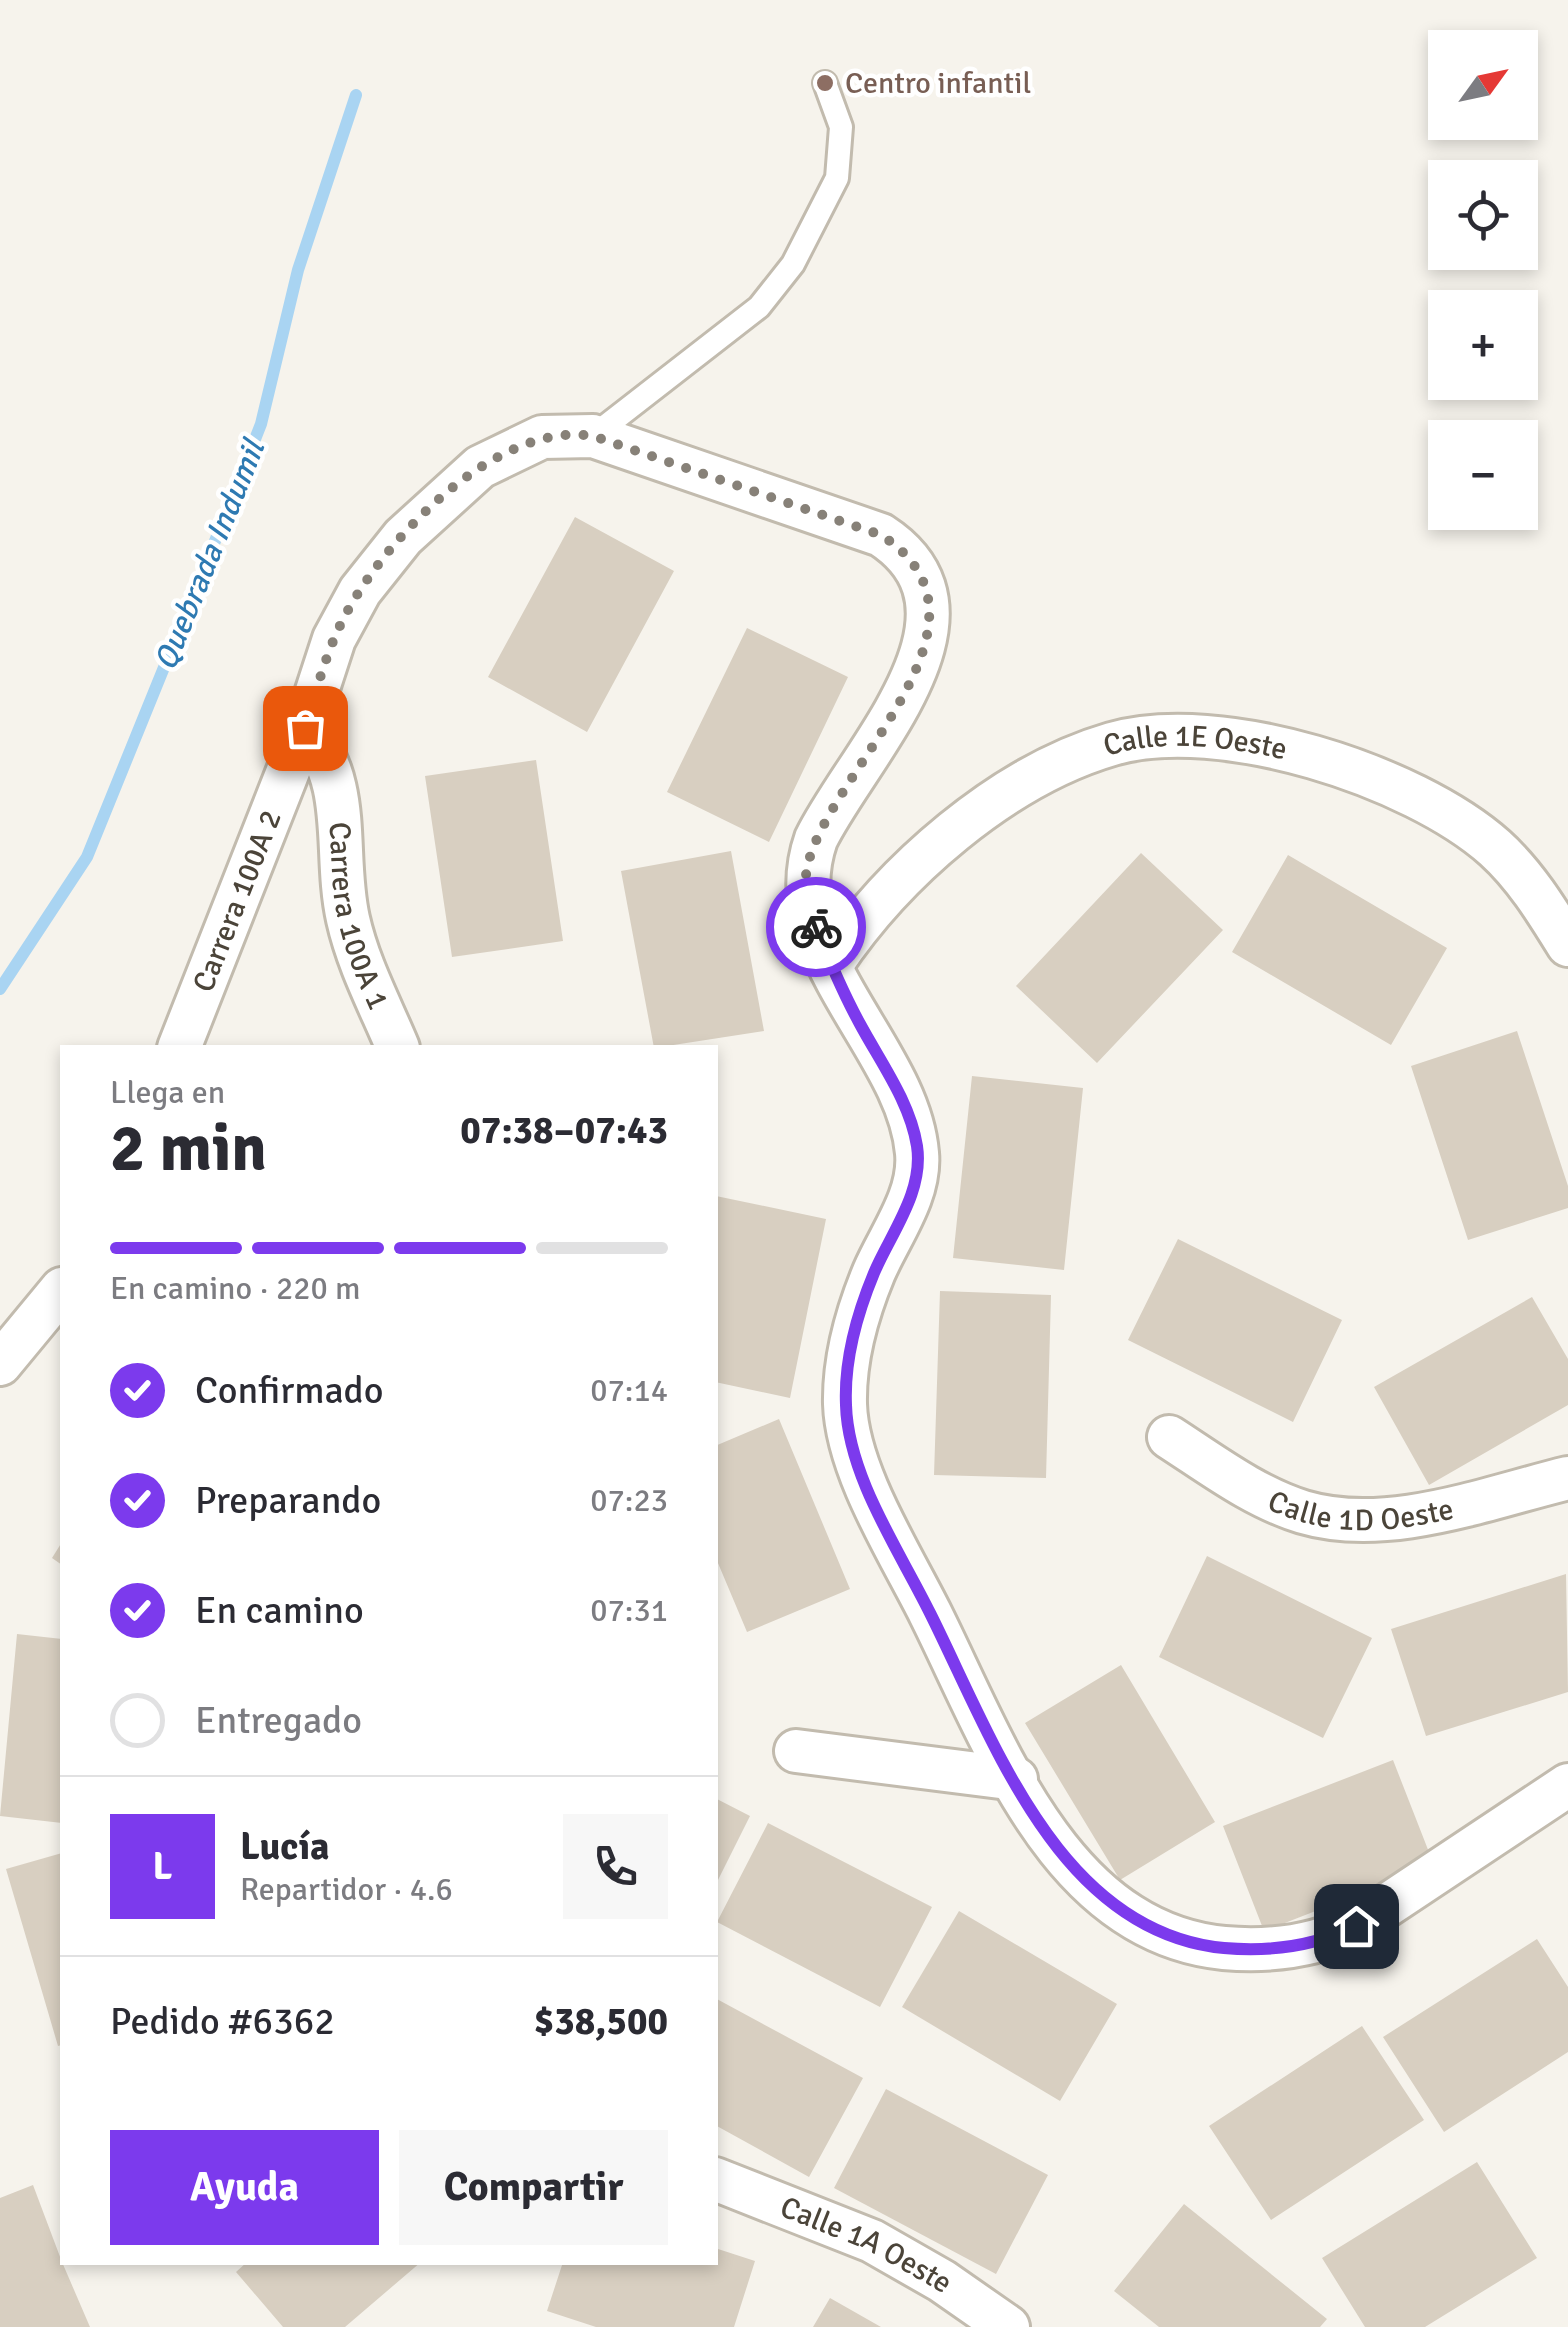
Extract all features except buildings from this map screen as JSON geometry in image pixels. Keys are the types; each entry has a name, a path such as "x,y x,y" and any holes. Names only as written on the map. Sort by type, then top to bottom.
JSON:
{"street":[{"name":"Carrera 100A 2","path":"180,1045 305,728 334,638 379,565 463,480 498,456 542,438 593,436"},
{"path":"593,436 881,535 899,547 921,582 930,622 920,659 823,825 808,865 810,910 831,965 908,1115 918,1151 913,1190 866,1292 849,1352 846,1408 850,1438 897,1547 1055,1847 1104,1899 1140,1922 1192,1943 1259,1949 1325,1939 1356,1926 1568,1785"},
{"name":"Carrera 100A 1","path":"305,728 320,746 336,782 347,915 356,948 397,1045"},
{"name":"Calle 1E Oeste","path":"831,965 898,881 1014,791 1047,771 1113,744 1178,738 1291,751 1366,774 1445,812 1498,851 1543,904 1568,944"},
{"path":"0,1364 60,1291"},
{"name":"Calle 1D Oeste","path":"1169,1437 1259,1493 1302,1512 1336,1519 1398,1518 1568,1478"},
{"path":"796,1751 1016,1779"},
{"name":"Calle 1A Oeste","path":"718,2180 872,2241 942,2281 1008,2327"}],"lane":[{"path":"593,436 759,307 792,264 837,178 841,127 826,84"}],"waterway":[{"name":"Quebrada Indumil","path":"0,989 87,857 206,564 261,424 298,270 356,95"}],"way so far":[{"path":"305,728 334,638 379,565 463,480 520,444 562,434 593,436 881,535 899,547 910,561 928,602 930,622 920,659 904,693 816,839 806,877 816,927"}],"place":[{"name":"Centro infantil","path":"825,83"}],"route":[{"path":"816,927 844,992 908,1115 918,1151 913,1190 866,1292 849,1352 846,1408 850,1438 897,1547 1003,1756 1071,1868 1104,1899 1140,1922 1192,1943 1236,1949 1279,1948 1325,1939 1356,1926"}]}
